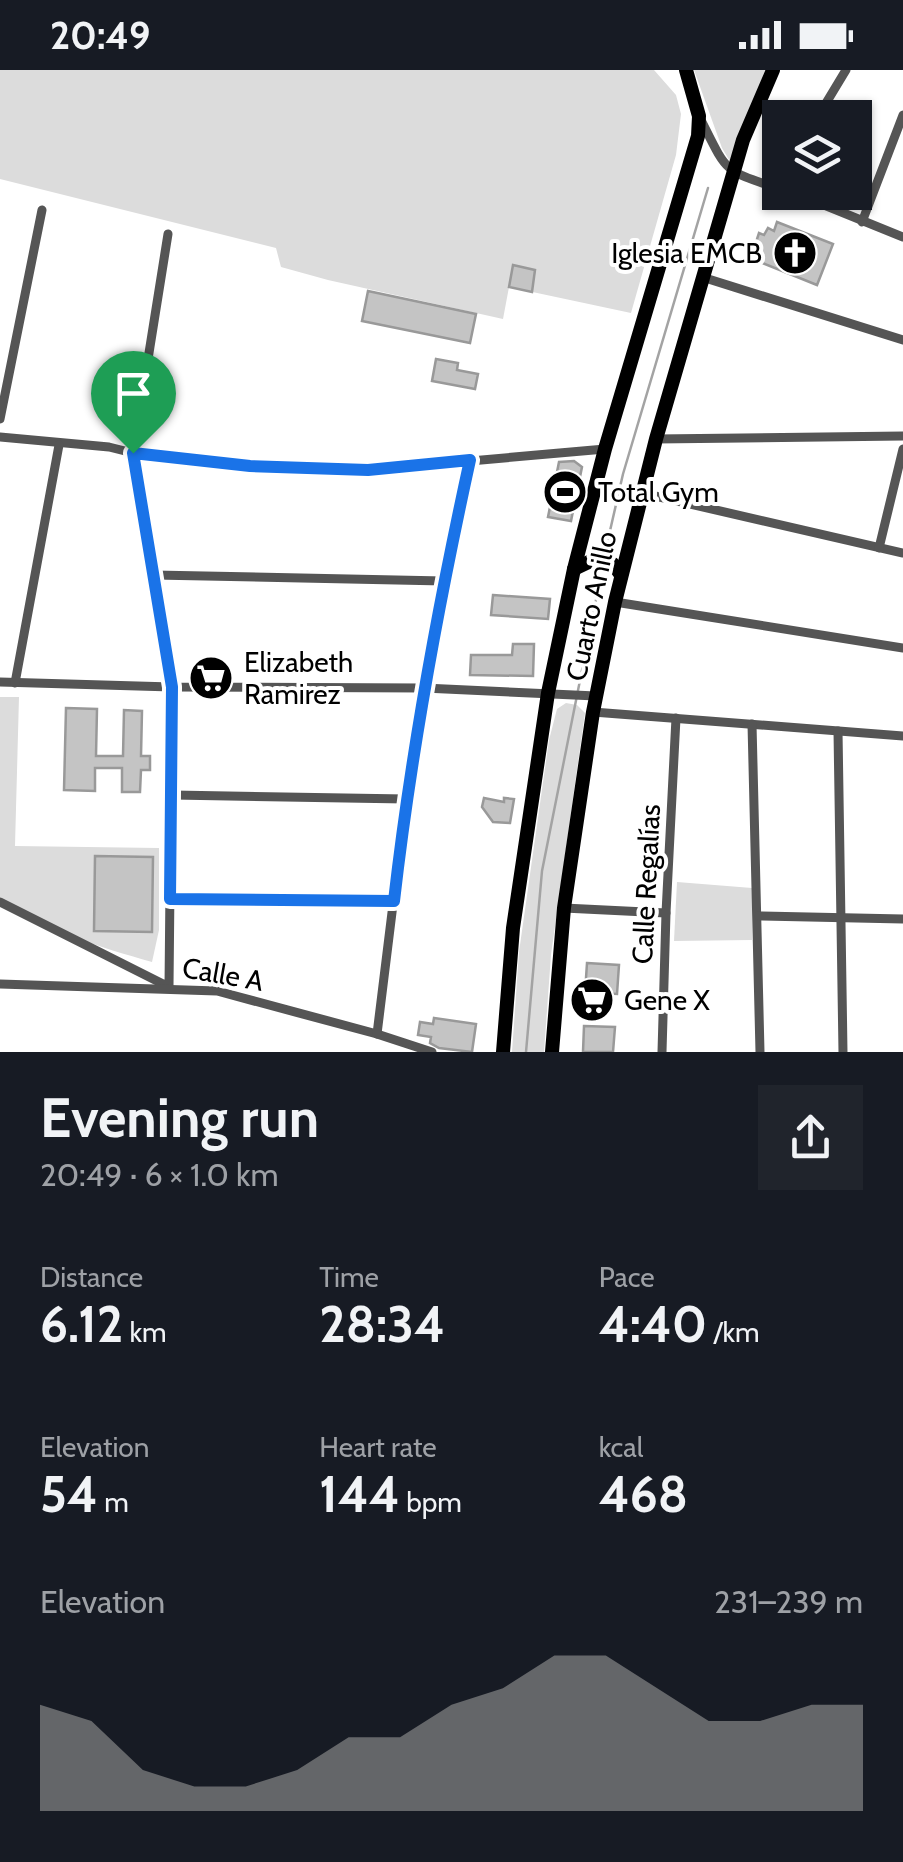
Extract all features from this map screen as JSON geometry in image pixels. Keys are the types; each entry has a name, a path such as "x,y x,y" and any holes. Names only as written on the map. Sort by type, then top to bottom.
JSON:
{"highway":[{"name":"Cuarto Anillo","path":"503,1050 514,928 574,569 605,449 694,154 699,116 686,70"},
{"name":"Cuarto Anillo","path":"552,1052 564,908 593,712 589,695 702,278 754,108 773,70"},
{"path":"581,544 621,574"},
{"path":"574,569 628,548"}],"street":[{"path":"828,100 846,70"},
{"path":"699,116 724,165 735,174 762,182"},
{"path":"862,222 903,116"},
{"path":"0,419 42,210"},
{"path":"834,210 903,237"},
{"path":"0,902 169,987 172,687 133,453 168,234"},
{"path":"702,278 903,340"},
{"path":"656,439 903,436"},
{"path":"0,437 250,466 368,470 605,449"},
{"path":"15,682 59,444"},
{"path":"879,548 903,449"},
{"path":"377,1034 406,799 444,581 470,460"},
{"path":"642,494 903,553"},
{"path":"154,575 444,581"},
{"path":"615,602 903,648"},
{"path":"0,682 424,688 589,695"},
{"path":"593,712 903,736"},
{"name":"Calle Regalías","path":"662,1052 676,718"},
{"path":"752,724 760,1052"},
{"path":"838,731 843,1052"},
{"path":"173,795 406,799"},
{"path":"170,899 394,901"},
{"path":"564,908 666,913"},
{"path":"759,916 903,919"},
{"name":"Calle A","path":"0,984 217,991 432,1052"}],"shaded area":[{"path":"0,70 654,70 676,95 681,114 676,155 631,313 509,287 503,319 281,267 276,248 0,179"},
{"path":"694,70 765,70 731,163 722,148"},
{"path":"0,697 19,697 15,846 159,848 159,930 152,962 55,930 0,903"},
{"path":"566,703 577,705 585,713 551,955 544,1052 512,1052 519,952 549,740 557,709"},
{"path":"677,882 752,888 752,940 674,941"}],"building":[{"name":"Iglesia EMCB","path":"777,222 833,244 817,285 760,262 763,254 757,252 760,244 756,242 759,233 764,235 768,228 774,231"},
{"path":"513,265 535,270 532,292 509,287"},
{"path":"368,291 476,314 470,343 362,321"},
{"path":"436,359 458,363 457,370 478,374 475,389 432,381"},
{"name":"Total Gym","path":"574,461 582,467 571,521 548,517 559,462"},
{"path":"493,595 550,599 548,619 491,615"},
{"path":"513,644 534,644 533,676 470,675 471,655 512,655"},
{"path":"66,708 97,709 96,756 123,756 124,710 142,711 141,756 150,756 150,770 141,770 140,792 122,792 122,768 95,768 95,791 64,790"},
{"path":"484,798 504,802 504,798 514,799 510,823 493,822 482,807"},
{"path":"95,856 153,857 152,932 94,931"},
{"path":"587,963 619,965 617,994 600,993 599,1009 584,1008"},
{"path":"434,1018 476,1024 472,1052 439,1048 430,1043 431,1037 418,1035 420,1022 433,1024"},
{"path":"584,1026 615,1027 613,1052 583,1052"}],"waterway":[{"path":"604,557 623,474 708,188"},
{"path":"526,1052 542,871 603,565"}],"place":[{"name":"Iglesia EMCB","path":"795,253"},
{"name":"Total Gym","path":"565,492"},
{"name":"Elizabeth Ramirez","path":"211,678"},
{"name":"Gene X","path":"592,1000"}],"route":[{"path":"133,453 250,466 368,470 470,460 424,688 394,901 170,899 172,687 133,453"}]}
